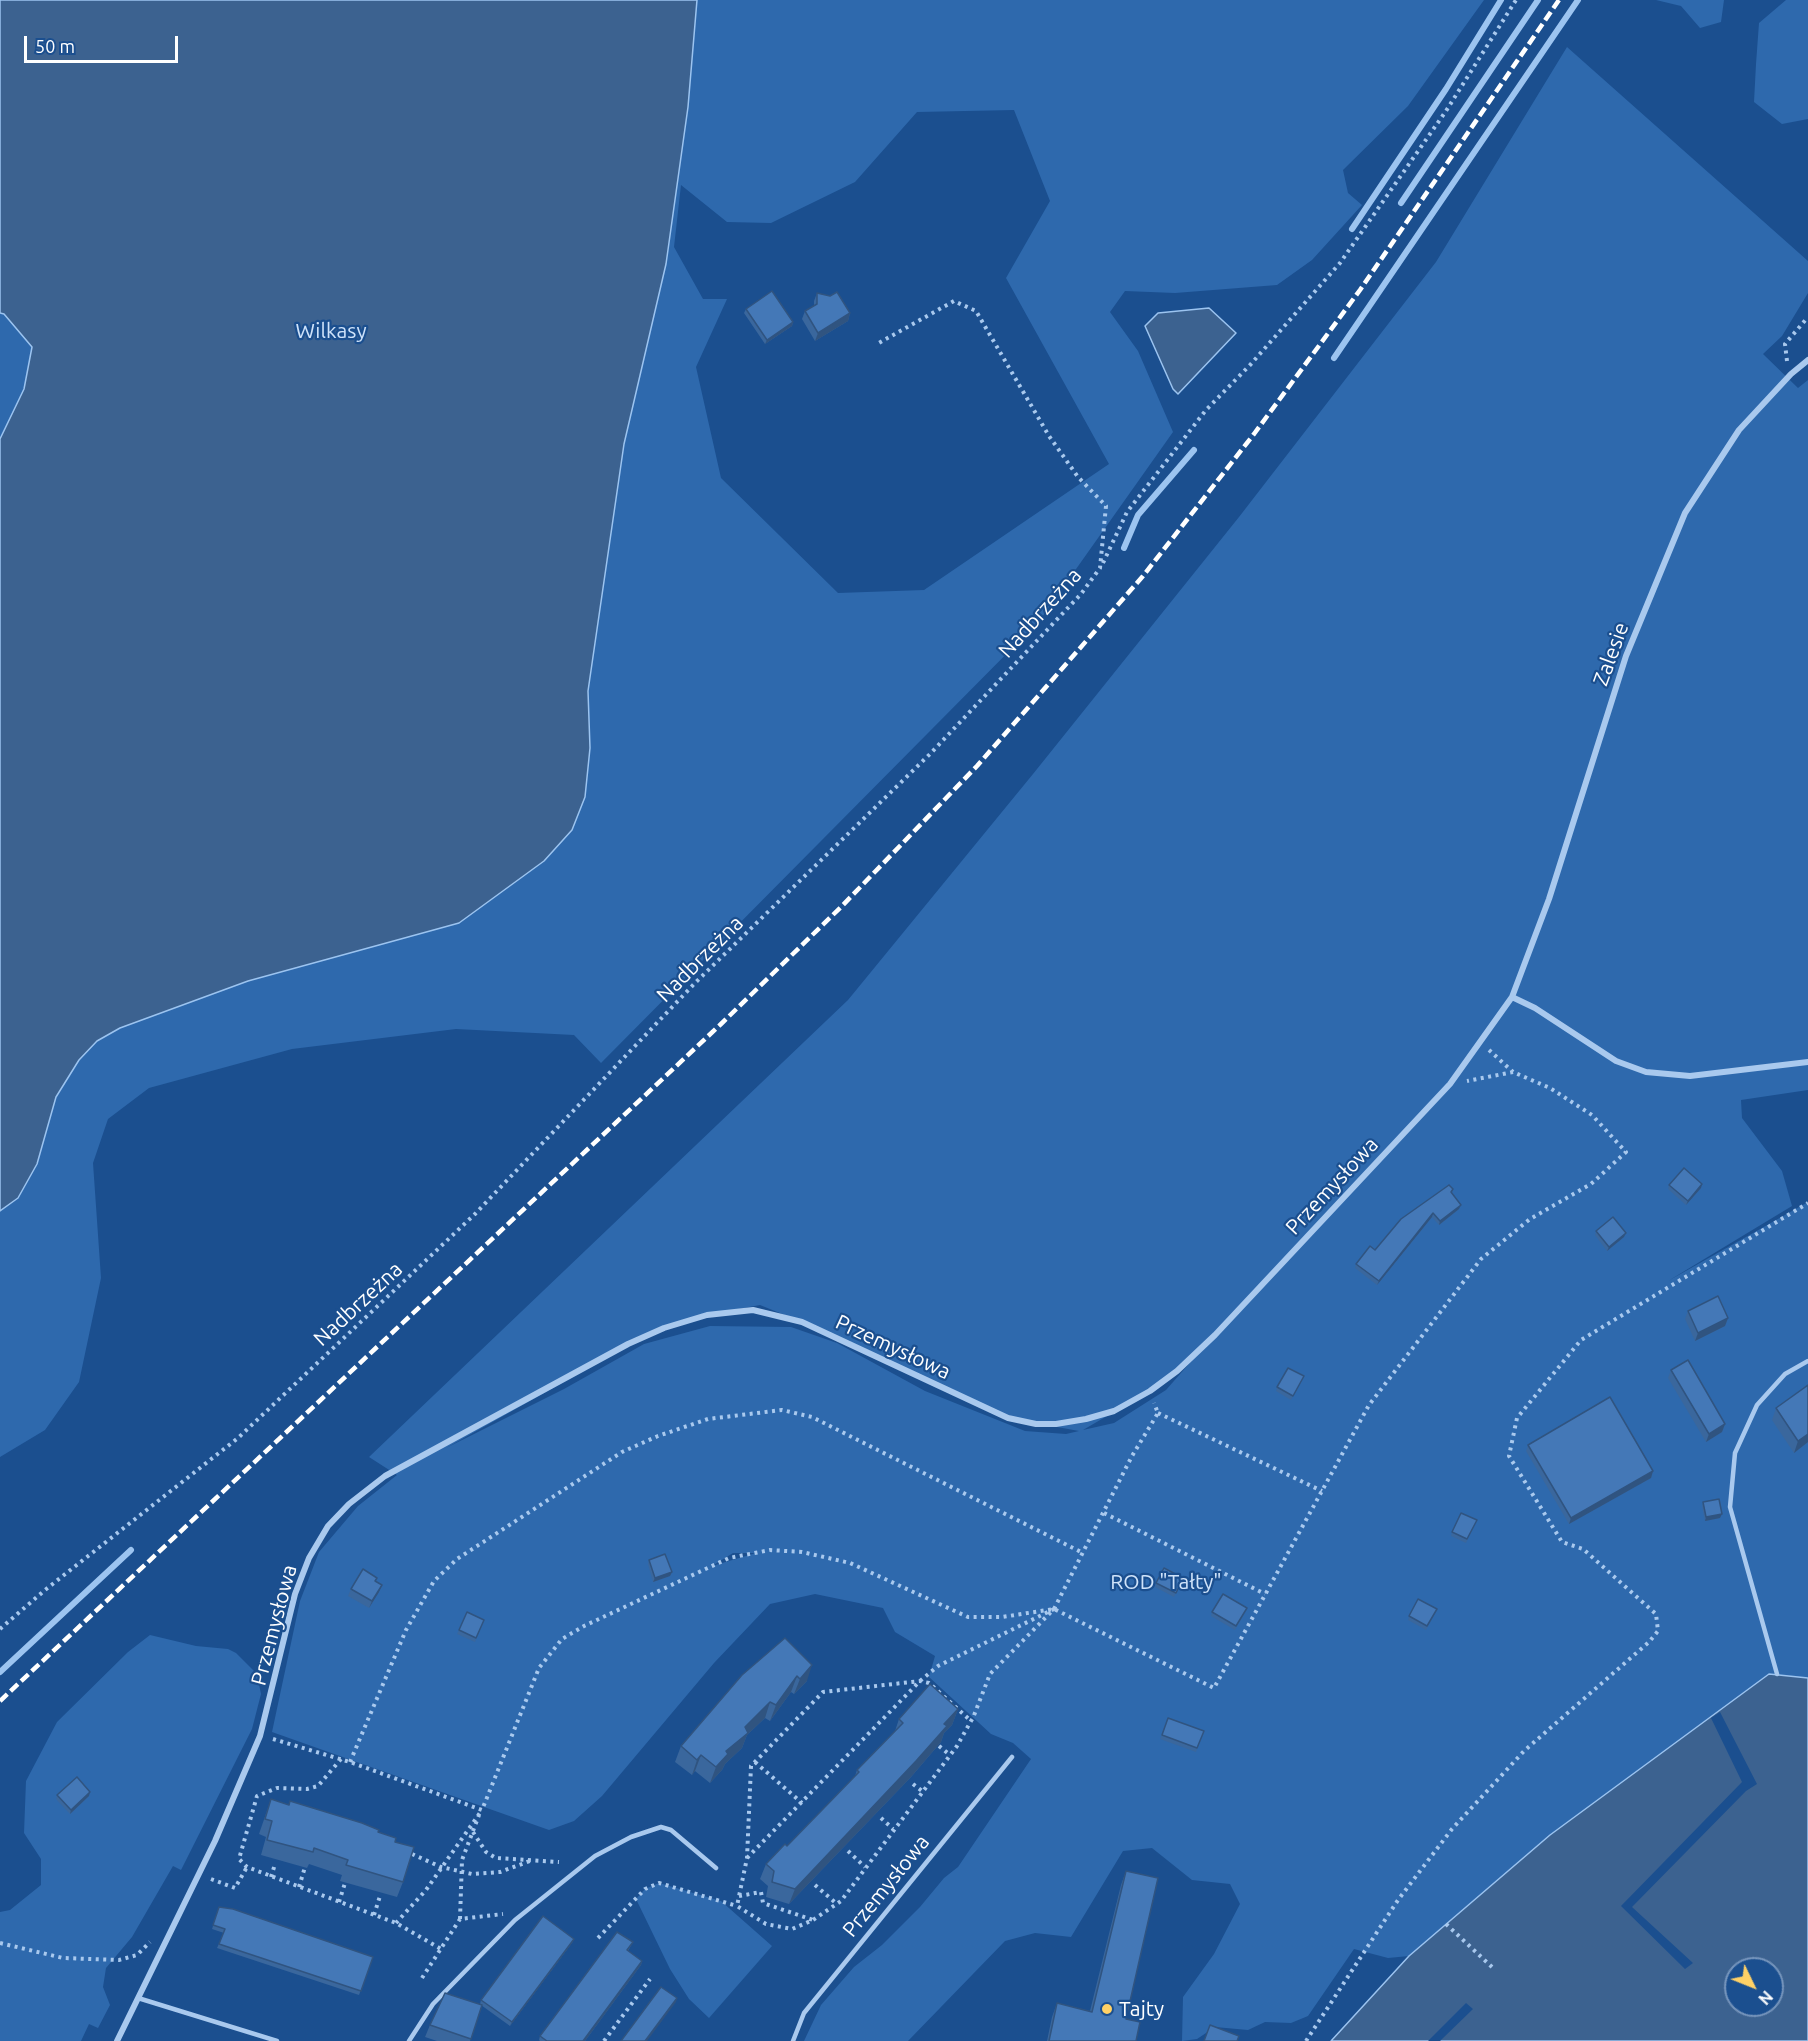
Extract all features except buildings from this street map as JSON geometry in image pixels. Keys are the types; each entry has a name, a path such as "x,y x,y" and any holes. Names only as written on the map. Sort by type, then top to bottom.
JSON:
{"street":[{"name":"Zalesie","path":"1512,997 1549,899 1626,656 1685,513 1739,430 1791,374 1808,360"},
{"name":"Przemysłowa","path":"117,2041 215,1841 260,1736 295,1594 309,1558 328,1526 349,1504 385,1476 628,1344 664,1328 707,1315 737,1311 775,1314 802,1322 1008,1418 1036,1424 1056,1424 1114,1411 1150,1391 1177,1371 1215,1335 1450,1084 1482,1043 1512,997"},
{"path":"1512,997 1535,1008 1616,1061 1646,1072 1690,1076 1808,1062"}],"lane":[{"path":"1777,1674 1730,1508 1735,1453 1757,1405 1785,1374 1808,1361"},
{"name":"Przemysłowa","path":"793,2041 804,2013 1012,1757"},
{"path":"409,2041 433,2004 515,1920 595,1856 631,1837 661,1827 671,1830 716,1868"},
{"path":"138,1998 277,2041"}],"path":[{"path":"1100,568 1127,512 1206,410 1251,364 1340,263 1451,104 1516,0"},
{"name":"Nadbrzeżna","path":"0,1629 45,1590 238,1438 475,1215 696,982 930,754 1081,594 1100,568 1106,506 1078,477 1048,436 976,311 954,301 877,344"},
{"path":"1791,374 1785,344 1808,317"},
{"path":"422,1978 460,1919 462,1860 539,1668 562,1639 584,1626 729,1558 770,1551 827,1556 850,1563 968,1617 1002,1617 1054,1609 1214,1688 1369,1405 1481,1259 1530,1219 1591,1184 1626,1152 1592,1115 1550,1088 1513,1072 1482,1043"},
{"path":"1450,1084 1513,1072"},
{"path":"1306,2041 1398,1900 1452,1830 1524,1751 1649,1642 1658,1631 1656,1614 1583,1549 1562,1542 1509,1456 1517,1418 1581,1340 1808,1203"},
{"path":"1150,1391 1158,1413 1322,1491"},
{"path":"350,1762 406,1630 434,1581 467,1553 622,1452 658,1436 708,1419 782,1410 812,1417 1083,1553"},
{"path":"598,1938 645,1889 659,1883 737,1906 766,1924 792,1929 813,1920 837,1904 950,1755 971,1721 990,1674 1054,1609 1132,1456 1158,1413"},
{"path":"1104,1513 1265,1594"},
{"path":"747,1858 920,1681 938,1666 1054,1609"},
{"path":"737,1906 747,1858 751,1766 823,1692 920,1681 929,1683 971,1721"},
{"path":"260,1736 341,1759 482,1810"},
{"path":"939,1746 950,1755"},
{"path":"341,1759 318,1786 306,1790 277,1788 257,1796 239,1859 247,1867 396,1923 441,1949"},
{"path":"755,1762 802,1803"},
{"path":"913,1784 922,1791"},
{"path":"396,1923 426,1890 482,1810"},
{"path":"881,1818 893,1829"},
{"path":"473,1832 477,1842 491,1856 559,1862"},
{"path":"848,1851 866,1867"},
{"path":"412,1854 461,1873 500,1872 530,1861"},
{"path":"271,1876 275,1864"},
{"path":"205,1888 210,1879 235,1888 247,1867"},
{"path":"299,1887 305,1868"},
{"path":"339,1902 345,1883"},
{"path":"815,1884 837,1904"},
{"path":"739,1896 768,1891"},
{"path":"760,1892 763,1903 813,1920"},
{"path":"374,1915 380,1896"},
{"path":"460,1919 508,1914"},
{"path":"1446,1924 1493,1968"},
{"path":"0,1943 63,1958 119,1960 137,1955 155,1936 168,1937"},
{"path":"604,2041 650,1979"}],"green space":[{"name":"Wilkasy","path":"0,0 1484,0 1408,106 1343,170 1348,193 1362,205 1312,260 1277,285 1175,293 1125,291 1110,312 1138,351 1173,432 1040,620 601,1063 574,1035 456,1029 292,1049 149,1088 108,1119 93,1163 101,1278 79,1382 45,1430 0,1457","holes":["1014,110 1050,201 1006,278 1109,464 924,590 838,593 721,478 696,367 727,299 703,299 674,247 681,185 727,222 771,223 855,182 917,112"]},
{"path":"1656,0 1724,0 1721,22 1700,28 1681,6"},
{"path":"1786,0 1808,0 1808,119 1782,124 1754,102 1759,23"},
{"name":"ROD \"Tałty\"","path":"1567,47 1808,261 1808,293 1782,336 1763,354 1798,388 1808,380 1808,1090 1741,1100 1742,1118 1782,1171 1792,1206 1668,1281 1808,1202 1808,1678 1769,1674 1550,1835 1409,1956 1388,1958 1354,1949 1308,2016 1291,2023 1265,2022 1248,2030 1215,2027 1197,2039 1182,2041 1183,1997 1214,1954 1240,1904 1230,1884 1192,1880 1152,1848 1123,1851 1071,1937 1035,1933 1005,1941 908,2041 804,2041 821,2005 854,1967 882,1945 920,1907 944,1878 958,1867 1031,1759 1013,1743 991,1734 929,1677 935,1656 895,1632 883,1608 815,1594 770,1604 714,1663 602,1796 574,1821 549,1830 272,1732 300,1601 319,1552 358,1506 397,1475 369,1457 848,1000 1239,517 1436,262","holes":["760,1305 802,1322 1008,1418 1079,1431 1066,1434 1025,1431 925,1391 837,1343 791,1327 710,1326 644,1344 564,1389 446,1448 648,1335 707,1315","1210,1340 1166,1390 1114,1423 1083,1430 1150,1391","733,1553 756,1553 712,1566"]},
{"path":"150,1635 196,1646 228,1649 236,1653 257,1674 261,1694 252,1729 181,1870 173,1866 132,1937 106,1968 103,1987 110,2005 98,2028 89,2024 81,2041 0,2041 0,1912 10,1910 41,1885 41,1859 24,1833 26,1781 57,1722 128,1652"},
{"path":"659,1883 721,1901 772,1946 709,2018 689,1999 670,1969 636,1899 645,1889"}],"shaded area":[{"name":"Wilkasy","path":"0,0 697,0 688,107 666,264 624,444 588,691 590,748 585,797 572,830 544,861 459,923 248,981 120,1028 97,1041 79,1060 56,1097 37,1164 18,1198 0,1211 0,439 24,389 32,347 4,314 0,313"},
{"path":"1209,308 1236,333 1178,394 1173,389 1145,326 1158,313"},
{"path":"1769,1674 1808,1678 1808,2041 1331,2041 1409,1956 1550,1835"}],"pier":[{"path":"1720,1712 1757,1784 1746,1791 1632,1907 1693,1963 1685,1969 1621,1906 1742,1782 1711,1718"},
{"path":"1466,2003 1473,2009 1440,2041 1428,2041"}],"waterway":[{"path":"1352,229 1446,89 1501,0"},
{"path":"1401,203 1538,0"},
{"path":"1334,358 1578,0"},
{"path":"1124,548 1138,515 1194,450"},
{"path":"0,1672 131,1550"}],"railway":[{"path":"0,1701 721,1024 842,906 977,766 1143,576 1254,434 1360,290 1559,0"}],"place":[{"name":"Tajty","path":"1107,2009"}]}
